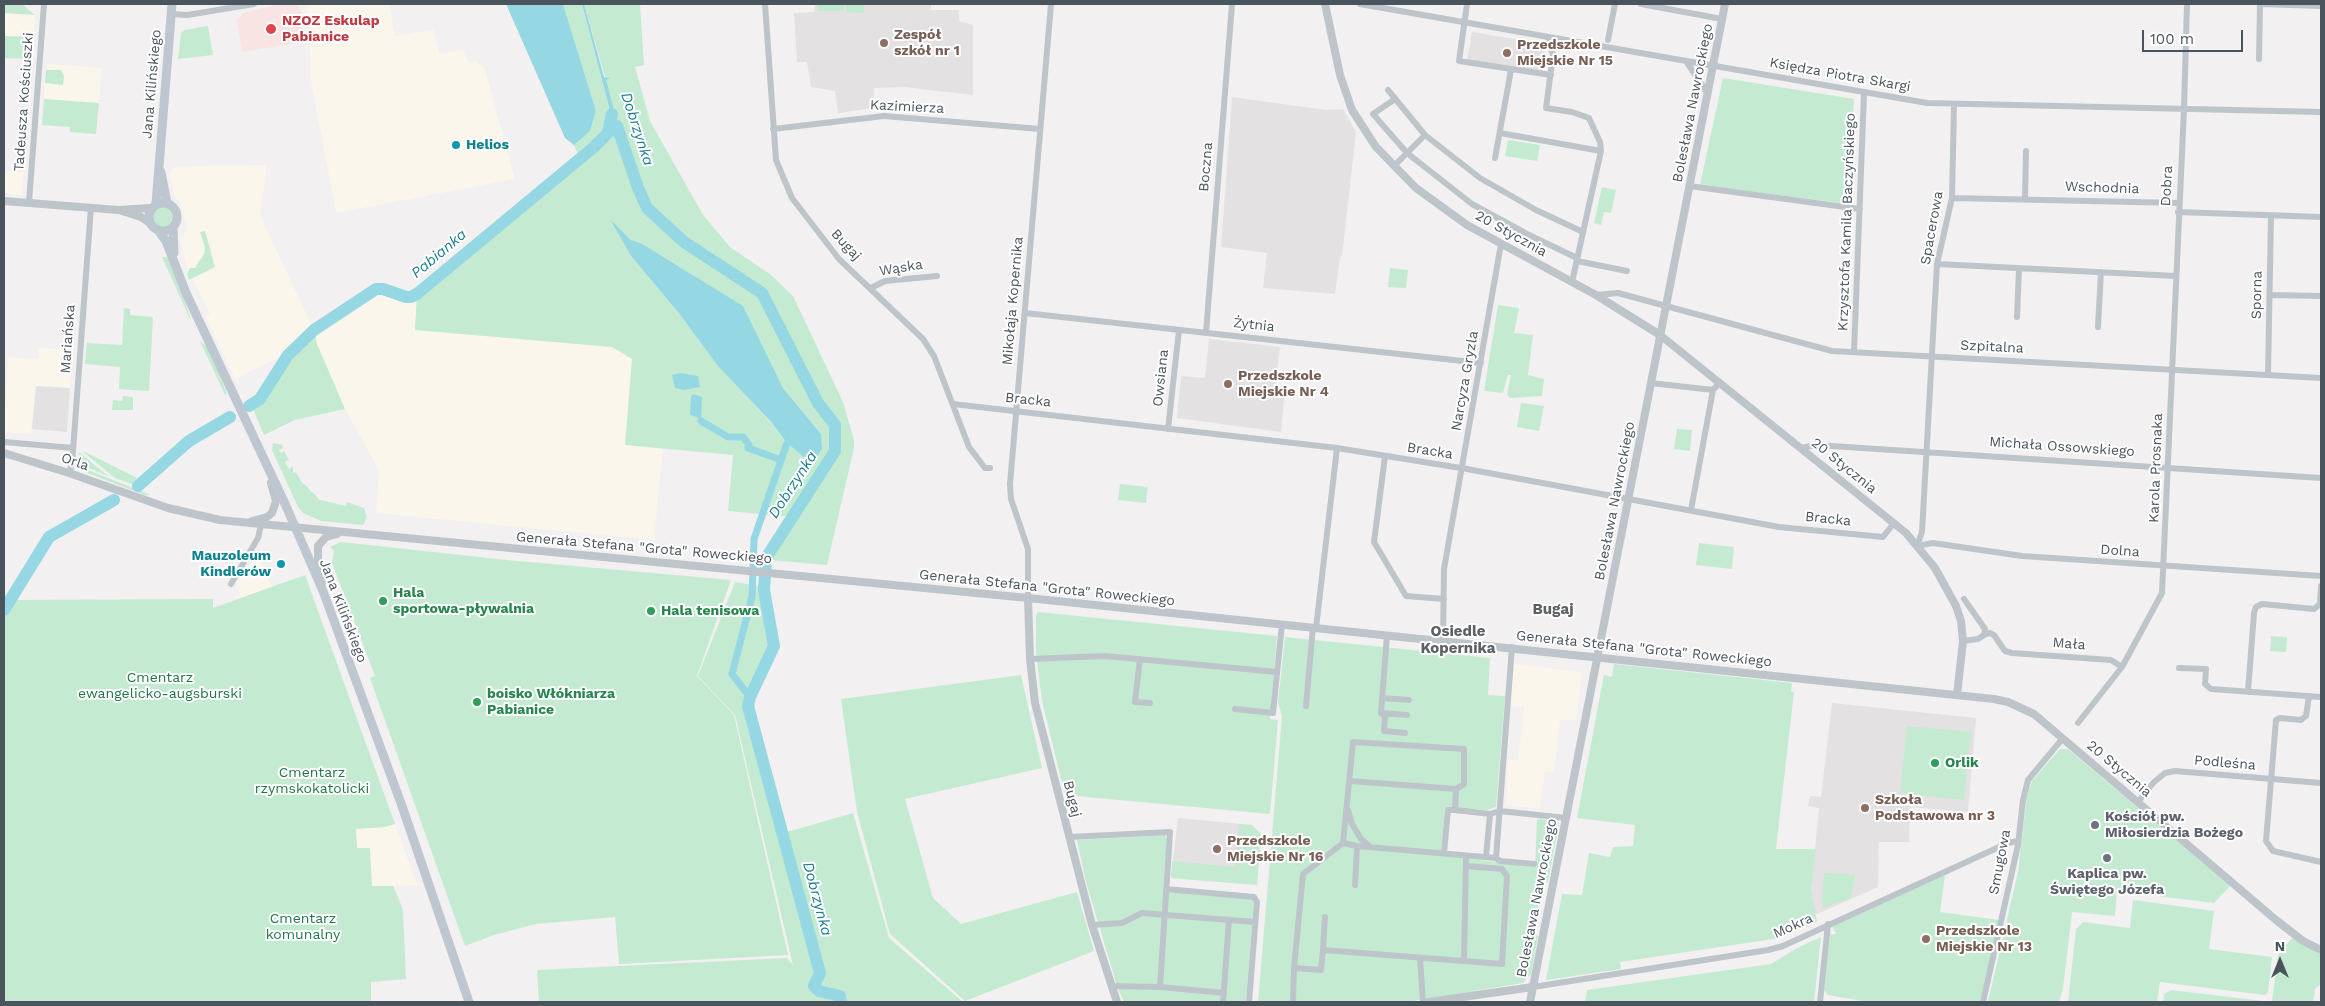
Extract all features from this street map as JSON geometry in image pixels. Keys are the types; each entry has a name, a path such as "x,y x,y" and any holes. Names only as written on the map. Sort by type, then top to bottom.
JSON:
{"main road":[{"name":"Jana Kilińskiego","path":"154,206 160,167 172,4"},
{"name":"Jana Kilińskiego","path":"160,167 167,203"},
{"path":"167,203 174,208 177,216 173,227 166,231 158,230 150,223 148,215 154,206 167,203"},
{"name":"Jana Kilińskiego","path":"173,227 176,266"},
{"name":"Jana Kilińskiego","path":"158,230 164,238 189,300 296,528 323,591 402,806 469,1002"}],"street":[{"name":"Tadeusza Kościuszki","path":"29,202 44,4"},
{"path":"171,14 187,15 254,4"},
{"name":"Bugaj","path":"765,4 776,160 792,198 839,259 871,288 929,347 969,447 984,468 990,468"},
{"name":"Mikołaja Kopernika","path":"1028,598 1028,549 1011,494 1016,411 1051,4"},
{"name":"Boczna","path":"1206,333 1232,4"},
{"name":"20 Stycznia","path":"1325,4 1340,75 1352,110 1376,147 1416,188 1443,208 1501,244 1596,295 1660,335 1894,523 1917,546 1939,575 1956,606 1961,621 1962,641 1957,695 1994,699 2034,714 2292,932 2321,950"},
{"name":"Księdza Piotra Skargi","path":"1360,4 1927,103 2321,112"},
{"path":"1467,4 1458,60 1551,75"},
{"path":"1608,40 1616,4"},
{"path":"1641,4 1722,19"},
{"name":"Bolesława Nawrockiego","path":"1530,1002 1725,4"},
{"name":"Dobra","path":"2172,370 2187,4"},
{"path":"2259,58 2260,4 2321,6"},
{"path":"1548,37 1553,55 1546,108 1572,112 1589,118 1600,142 1600,151 1572,282"},
{"path":"1686,61 1708,94"},
{"path":"1495,158 1511,70"},
{"path":"1388,90 1425,135 1480,178 1536,210 1583,232"},
{"name":"Krzysztofa Kamila Baczyńskiego","path":"1854,352 1864,92"},
{"path":"1395,99 1373,114 1408,153 1472,204 1577,259 1627,271"},
{"name":"Spacerowa","path":"1917,546 1922,532 1937,264 1952,198 1954,104"},
{"name":"Kazimierza","path":"773,129 884,116 1040,129"},
{"path":"1500,133 1600,151"},
{"path":"1394,166 1425,135"},
{"path":"2025,198 2026,151"},
{"path":"1689,186 1860,210"},
{"name":"Wschodnia","path":"1952,198 2025,198 2179,203"},
{"path":"4,201 118,210 141,217 150,223"},
{"path":"118,210 154,206"},
{"name":"Mariańska","path":"69,473 73,448 91,207"},
{"path":"2178,212 2321,217"},
{"name":"Sporna","path":"2268,375 2271,216"},
{"name":"Narcyza Gryzla","path":"1443,641 1444,569 1501,244"},
{"path":"1937,264 2176,276"},
{"path":"2017,317 2020,268"},
{"path":"2098,327 2101,272"},
{"name":"Wąska","path":"871,288 884,281 937,276"},
{"name":"Szpitalna","path":"1596,295 1618,293 1832,350 2321,378"},
{"path":"2270,294 2321,296"},
{"name":"Żytnia","path":"1025,313 1481,363"},
{"name":"Owsiana","path":"1168,428 1179,330"},
{"name":"Karola Prosnaka","path":"2165,567 2172,370"},
{"path":"1691,510 1713,390 1720,382"},
{"path":"1651,383 1713,390"},
{"name":"Bracka","path":"953,404 1337,448 1629,498 1749,522 1883,537 1894,523"},
{"name":"Orla","path":"4,442 73,448"},
{"name":"Michała Ossowskiego","path":"1802,448 1816,445 2168,466 2321,478"},
{"path":"1306,706 1337,448"},
{"name":"Orla","path":"4,453 137,497"},
{"path":"235,522 255,521 267,517 276,506 276,495 261,453"},
{"path":"1385,456 1374,542 1406,596 1444,599"},
{"name":"Generała Stefana \"Grota\" Roweckiego","path":"137,497 188,513 235,522 1028,598 1512,647 1957,695"},
{"path":"231,584 260,535 261,524"},
{"path":"323,591 318,546 330,535 352,533"},
{"name":"Dolna","path":"1917,546 1933,543 2022,556 2321,576"},
{"path":"2078,723 2122,667 2162,593 2165,567"},
{"path":"2248,692 2256,607 2262,604 2314,608 2320,604 2321,586"},
{"name":"Bugaj","path":"1028,598 1030,659 1035,703 1092,925 1111,986 1118,1002"},
{"path":"1962,641 1978,639 1984,635 1985,629 1964,599"},
{"path":"1235,709 1273,712 1282,624"},
{"name":"Mała","path":"1984,635 1990,633 1994,635 2005,650 2012,653 2111,660 2122,667"},
{"path":"1387,635 1381,712 1385,717 1384,731 1405,733"},
{"path":"1496,858 1512,647"},
{"path":"1030,659 1106,656 1277,672"},
{"path":"1140,659 1135,702 1150,703"},
{"path":"2179,668 2206,669 2205,684 2211,689 2321,697"},
{"path":"2309,696 2306,716 2302,720 2280,718 2276,720 2266,841 2269,847 2282,854 2321,862"},
{"path":"1382,698 1409,700"},
{"path":"1381,712 1407,715"},
{"name":"Smugowa","path":"1983,1002 2018,841 2023,800 2028,780 2063,738"},
{"path":"1293,1002 1294,968 1303,874 1343,843 1353,742 1464,749 1464,784 1456,789 1350,781"},
{"name":"Podleśna","path":"2138,802 2154,782 2165,773 2175,771 2321,783"},
{"path":"1455,810 1456,789"},
{"path":"1348,800 1348,812 1352,824 1361,839 1368,846 1375,848"},
{"path":"1444,853 1448,810 1490,814 1500,812 1566,818"},
{"path":"1486,857 1490,814"},
{"path":"1069,837 1170,832 1160,987"},
{"name":"Mokra","path":"1533,987 1768,950 1783,946 2008,843 2018,841"},
{"path":"1343,843 1375,848 1496,858 1500,861 1534,864"},
{"path":"1355,885 1357,846"},
{"path":"1464,961 1466,856"},
{"path":"1323,950 1502,964 1507,876 1502,869 1466,866"},
{"path":"1166,889 1254,897 1257,902 1248,1002"},
{"path":"1092,925 1122,923 1142,912 1255,922"},
{"path":"1294,968 1321,970 1325,917"},
{"path":"1223,1002 1229,920"},
{"path":"1820,1002 1828,924"},
{"path":"1420,958 1423,1002"},
{"path":"1111,986 1160,987 1224,993"},
{"path":"1428,1002 1533,987"}],"shaded area":[{"name":"NZOZ Eskulap Pabianice","path":"281,4 297,4 302,13 304,42 242,52 237,20 243,13"},
{"path":"308,4 389,4 395,36 434,30 439,54 463,50 469,63 476,61 485,69 515,179 336,213 311,81"},
{"name":"Zespół szkół nr 1","path":"815,4 931,4 931,10 959,10 959,21 973,25 973,95 904,87 874,88 873,108 838,113 835,91 811,87 807,62 797,62 794,13 814,12"},
{"path":"4,13 35,15 34,37 4,36"},
{"name":"Przedszkole Miejskie Nr 15","path":"1472,32 1546,44 1541,72 1467,60"},
{"path":"47,64 102,68 99,103 44,99"},
{"path":"1232,97 1326,110 1343,109 1356,132 1342,256 1340,257 1335,294 1263,288 1267,253 1221,247"},
{"path":"267,165 260,215 313,328 284,355 235,379 205,316 210,313 193,279 190,280 180,239 187,230 179,199 176,201 169,176 173,168 190,166"},
{"path":"4,171 24,172 22,195 4,193"},
{"path":"376,289 383,289 406,297 411,297 418,293 415,330 612,347 632,359 625,444 663,449 654,540 376,513 379,470 345,409 317,344 314,330"},
{"name":"Przedszkole Miejskie Nr 4","path":"1209,339 1280,347 1275,386 1285,388 1281,432 1177,418 1181,376 1205,378"},
{"path":"39,348 73,350 70,388 36,386 31,434 4,432 8,357 38,359"},
{"path":"36,386 70,388 67,432 32,429"},
{"path":"259,559 272,587 241,598 237,586 252,562"},
{"path":"1513,664 1582,672 1576,720 1560,720 1554,773 1545,772 1540,809 1506,805 1508,759 1518,760 1524,707 1509,706"},
{"name":"Szkoła Podstawowa nr 3","path":"1832,703 1976,718 1968,812 1910,807 1909,842 1879,842 1878,887 1815,915 1811,889 1819,808 1808,806 1810,796 1821,797"},
{"name":"Przedszkole Miejskie Nr 16","path":"1178,818 1252,825 1261,834 1257,885 1171,878"},
{"path":"395,824 417,885 371,887 370,848 357,849 356,829 385,827"}],"green space":[{"path":"4,4 22,4 35,15 4,13"},
{"path":"563,4 582,4 609,108 609,119 613,115 621,143 633,173 605,80 608,77 605,77 584,4 640,4 644,65 635,67 650,121 703,215 730,247 770,274 793,296 843,402 854,440 854,448 827,565 770,560 817,480 794,517 728,511 733,455 625,445 632,359 612,347 415,330 417,293 580,159 574,145 590,131 596,111","holes":["612,221 631,240 743,307 783,388 821,434 812,464 787,443 716,363 678,312 631,256"]},
{"path":"818,4 844,4 843,11 818,11"},
{"path":"846,4 864,4 864,13 846,12"},
{"path":"208,26 213,55 178,59 181,33 185,30"},
{"path":"4,36 34,37 32,59 4,58"},
{"path":"46,70 61,70 64,76 63,85 45,83"},
{"path":"1723,78 1854,99 1848,204 1700,185"},
{"path":"44,99 99,103 96,134 70,132 70,127 42,125"},
{"path":"1508,140 1540,145 1537,161 1505,156"},
{"path":"1602,187 1616,190 1611,213 1604,212 1601,225 1594,223"},
{"path":"162,207 169,210 172,217 169,224 162,227 155,224 152,217 155,210"},
{"path":"205,231 215,267 189,280 187,274 190,268 195,268 204,254 205,248 200,232"},
{"path":"162,257 168,257 191,319 190,319"},
{"path":"1390,268 1408,270 1406,288 1388,287"},
{"path":"1498,305 1519,308 1514,333 1533,335 1528,375 1544,379 1542,396 1510,398 1507,394 1511,375 1508,375 1503,393 1484,391"},
{"path":"124,308 130,309 130,315 153,317 149,391 119,389 120,367 85,364 87,343 122,345"},
{"path":"314,330 317,344 345,409 295,420 264,435 251,404 260,399 288,355"},
{"path":"200,341 209,349 227,394 225,395"},
{"path":"123,396 133,397 133,410 112,410 113,400 122,401"},
{"path":"1521,403 1544,406 1539,431 1517,427"},
{"path":"1677,429 1692,430 1690,451 1674,449"},
{"path":"273,443 282,445 283,448 279,450 281,453 284,451 289,460 285,462 289,469 293,466 293,473 296,472 301,481 320,500 346,506 347,502 364,508 367,517 363,525 321,521 303,513 298,507 272,450"},
{"path":"81,450 137,478 132,484 115,478"},
{"path":"79,452 108,476 84,466 78,458"},
{"path":"76,463 83,468 151,495 145,495 82,471"},
{"path":"1120,484 1148,487 1146,503 1118,500"},
{"path":"341,542 507,560 731,580 697,676 734,715 788,955 619,964 615,917 536,924 494,935 465,946 370,678 375,676 332,563 334,551 330,547"},
{"path":"1699,543 1734,547 1732,569 1696,565"},
{"path":"305,575 395,824 385,827 356,829 357,848 370,848 372,886 393,886 403,910 406,979 371,982 371,1002 4,1002 4,616 14,600 213,599 213,608"},
{"path":"735,582 759,586 770,647 744,703 780,834 853,813 889,938 963,1002 539,1002 537,970 787,958 793,965 735,715 698,676"},
{"path":"1038,612 1277,636 1270,719 1278,720 1270,814 1065,795 1042,701 1036,654 1036,616"},
{"path":"2271,636 2287,637 2286,652 2270,651"},
{"path":"1285,637 1490,658 1488,695 1505,696 1496,807 1487,810 1445,808 1441,855 1535,867 1537,819 1557,820 1559,823 1548,882 1543,881 1533,934 1538,936 1531,974 1523,983 1407,1002 1258,1002 1282,716 1278,703"},
{"path":"1614,664 1792,683 1791,692 1794,692 1776,849 1816,849 1811,889 1817,922 1780,938 1620,962 1621,969 1546,980 1562,894 1582,895 1589,853 1610,857 1613,847 1633,846 1635,825 1577,818 1604,675 1612,677"},
{"path":"1021,675 1042,768 905,799 933,898 961,924 1077,892 1094,951 965,1001 890,934 857,812 841,699"},
{"name":"Orlik","path":"1907,726 1971,732 1964,800 1900,793"},
{"path":"2060,749 2068,749 2230,886 2214,903 2117,891 2115,916 2072,912 2063,989 2059,1002 1988,1002 2018,872 2027,795 2032,781"},
{"path":"1239,824 1252,825 1261,834 1257,885 1171,878 1172,861 1235,867"},
{"path":"1165,835 1167,839 1163,891 1252,899 1254,902 1246,1002 1124,1002 1118,989 1086,882 1077,840"},
{"path":"1824,873 1855,875 1851,898 1822,908"},
{"path":"1945,875 1940,912 1999,920 1980,1002 1868,1002 1828,995 1824,990 1830,934 1836,934 1832,926"},
{"path":"2133,900 2214,911 2209,949 2272,957 2268,992 2265,995 2160,982 2157,1002 2068,1002 2076,929 2083,922 2130,928"},
{"path":"1821,937 1814,1002 1585,1002 1587,990 1771,964 1797,948"},
{"path":"2292,938 2321,954 2321,984 2315,989 2313,1002 2272,1002 2278,955"},
{"path":"2171,990 2272,1002 2163,1002 2164,994"}],"water":[{"path":"506,4 563,4 596,111 590,131 574,145 565,138"},
{"path":"582,4 584,4 604,77 610,78 606,80 623,143 621,143 613,117 609,119 609,107"},
{"path":"610,219 631,240 642,244 743,306 783,388 821,434 822,449 812,464 787,443 771,422 718,366 678,312 631,256"},
{"path":"680,373 698,376 700,387 684,390 675,388 672,375"},
{"path":"693,394 702,397 701,421 697,417 690,415 691,397"}],"waterway":[{"name":"Pabianka","path":"249,406 260,399 288,355 314,330 376,289 383,289 406,297 411,297 418,293 594,147 608,133 612,114"},
{"name":"Dobrzynka","path":"617,126 638,188 647,208 684,242 762,293 818,403 835,425 835,451 766,558 764,590 774,646 750,697 748,706 820,973 814,986 819,991 840,996 841,1002"},
{"name":"Pabianka","path":"138,486 189,441 230,417"},
{"path":"701,421 728,437 743,437 749,445 748,448 781,460"},
{"path":"750,697 732,674 752,597 754,539 787,443"},
{"name":"Pabianka","path":"4,610 49,537 114,500"}],"place":[{"name":"NZOZ Eskulap Pabianice","path":"271,29"},
{"name":"Zespół szkół nr 1","path":"884,43"},
{"name":"Przedszkole Miejskie Nr 15","path":"1507,53"},
{"name":"Helios","path":"456,145"},
{"name":"Przedszkole Miejskie Nr 4","path":"1228,384"},
{"name":"Mauzoleum Kindlerów","path":"281,564"},
{"name":"Hala sportowa-pływalnia","path":"383,601"},
{"name":"Hala tenisowa","path":"651,611"},
{"name":"boisko Włókniarza Pabianice","path":"477,702"},
{"name":"Orlik","path":"1935,763"},
{"name":"Szkoła Podstawowa nr 3","path":"1865,808"},
{"name":"Kościół pw. Miłosierdzia Bożego","path":"2095,825"},
{"name":"Przedszkole Miejskie Nr 16","path":"1217,849"},
{"name":"Kaplica pw. Świętego Józefa","path":"2107,858"},
{"name":"Przedszkole Miejskie Nr 13","path":"1926,939"}],"district":[{"name":"Bugaj","path":"1553,610"},
{"name":"Osiedle Kopernika","path":"1458,640"}],"park label":[{"name":"Cmentarz ewangelicko-augsburski","path":"160,686"},
{"name":"Cmentarz rzymskokatolicki","path":"312,782"},
{"name":"Cmentarz komunalny","path":"303,928"}]}
